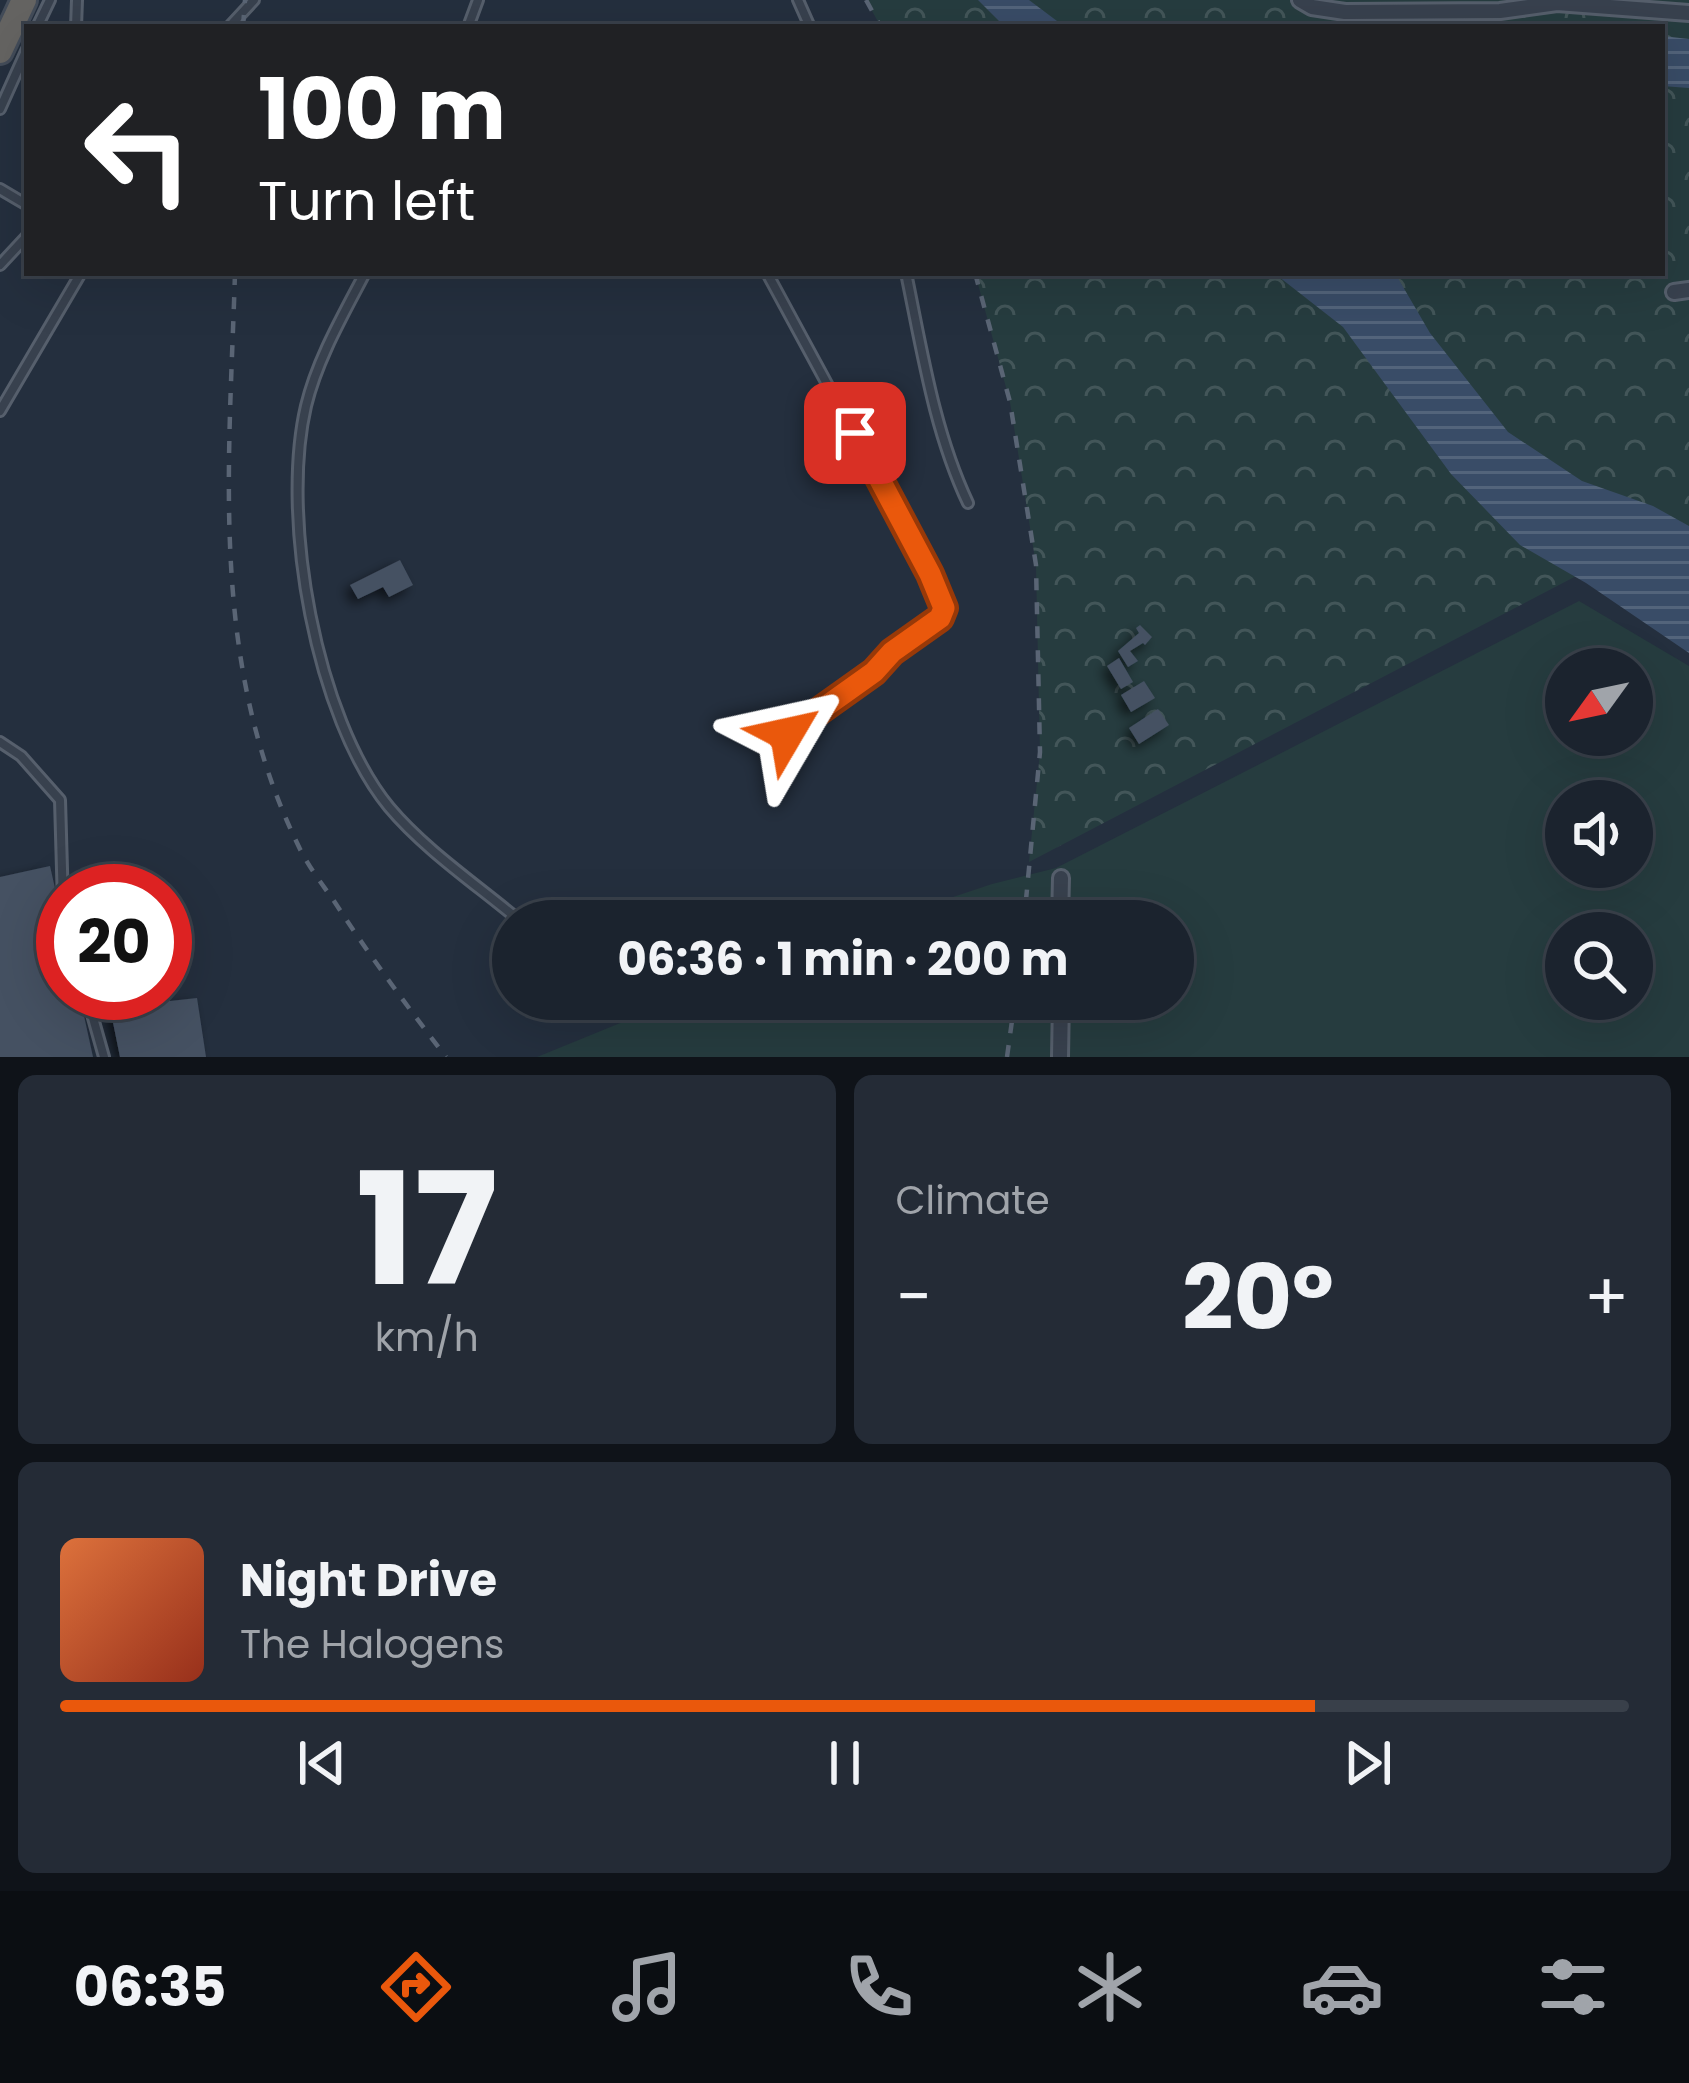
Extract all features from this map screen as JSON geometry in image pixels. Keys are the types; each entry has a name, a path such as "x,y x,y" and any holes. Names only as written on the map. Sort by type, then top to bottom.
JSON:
{"highway":[{"path":"0,21 12,0"},
{"path":"0,51 24,0"}],"street":[{"path":"1300,0 1312,7 1346,12 1500,11 1557,3 1689,14"},
{"path":"1060,900 1061,878"},
{"path":"1060,1057 1061,1020"}],"lane":[{"path":"232,24 254,0"},
{"path":"0,109 24,56"},
{"path":"0,265 24,239"},
{"path":"0,412 79,276"},
{"path":"364,276 316,377 306,407 300,456 301,555 321,657 353,744 388,806 496,900"},
{"path":"769,276 944,608 940,618 892,652 874,672 787,734"},
{"path":"907,276 952,470 968,503"},
{"path":"0,742 22,756 60,800 62,864"},
{"path":"94,1020 104,1057"}],"green space":[{"path":"866,0 1689,0 1689,559 1582,573 1029,862 1040,752 1036,565 1010,402 976,276 1665,276 1665,24 879,24"},
{"path":"1579,601 1689,666 1689,1057 537,1057 628,1020 1194,1020 1194,900 944,900 1056,868"}],"water":[{"path":"978,0 1029,0 1061,24 1002,24"},
{"path":"1665,36 1689,39 1689,88 1665,86"},
{"path":"1278,276 1397,276 1430,333 1508,432 1582,481 1653,506 1689,526 1689,653 1520,545 1451,474 1343,327"}],"building":[{"path":"400,560 413,585 389,597 383,587 358,599 350,585"},
{"path":"1140,625 1152,637 1130,651 1138,661 1128,667 1118,651 1139,633"},
{"path":"1119,658 1133,682 1121,689 1107,666"},
{"path":"1144,681 1155,698 1131,712 1121,695"},
{"path":"1158,709 1169,725 1139,744 1129,728"},
{"path":"36,869 36,1020 85,1020 93,1057 0,1057 0,877"},
{"path":"197,998 206,1057 120,1057 112,1020 192,1020 192,999"}],"railway":[{"path":"243,24 245,0"},
{"path":"866,0 879,24"},
{"path":"235,276 231,565 250,708 270,778 303,854 446,1057"},
{"path":"976,276 1010,402 1036,565 1040,752 1026,900"},
{"path":"1007,1057 1012,1020"}],"route":[{"path":"787,734 874,672 892,652 940,618 944,608 855,433"}]}
